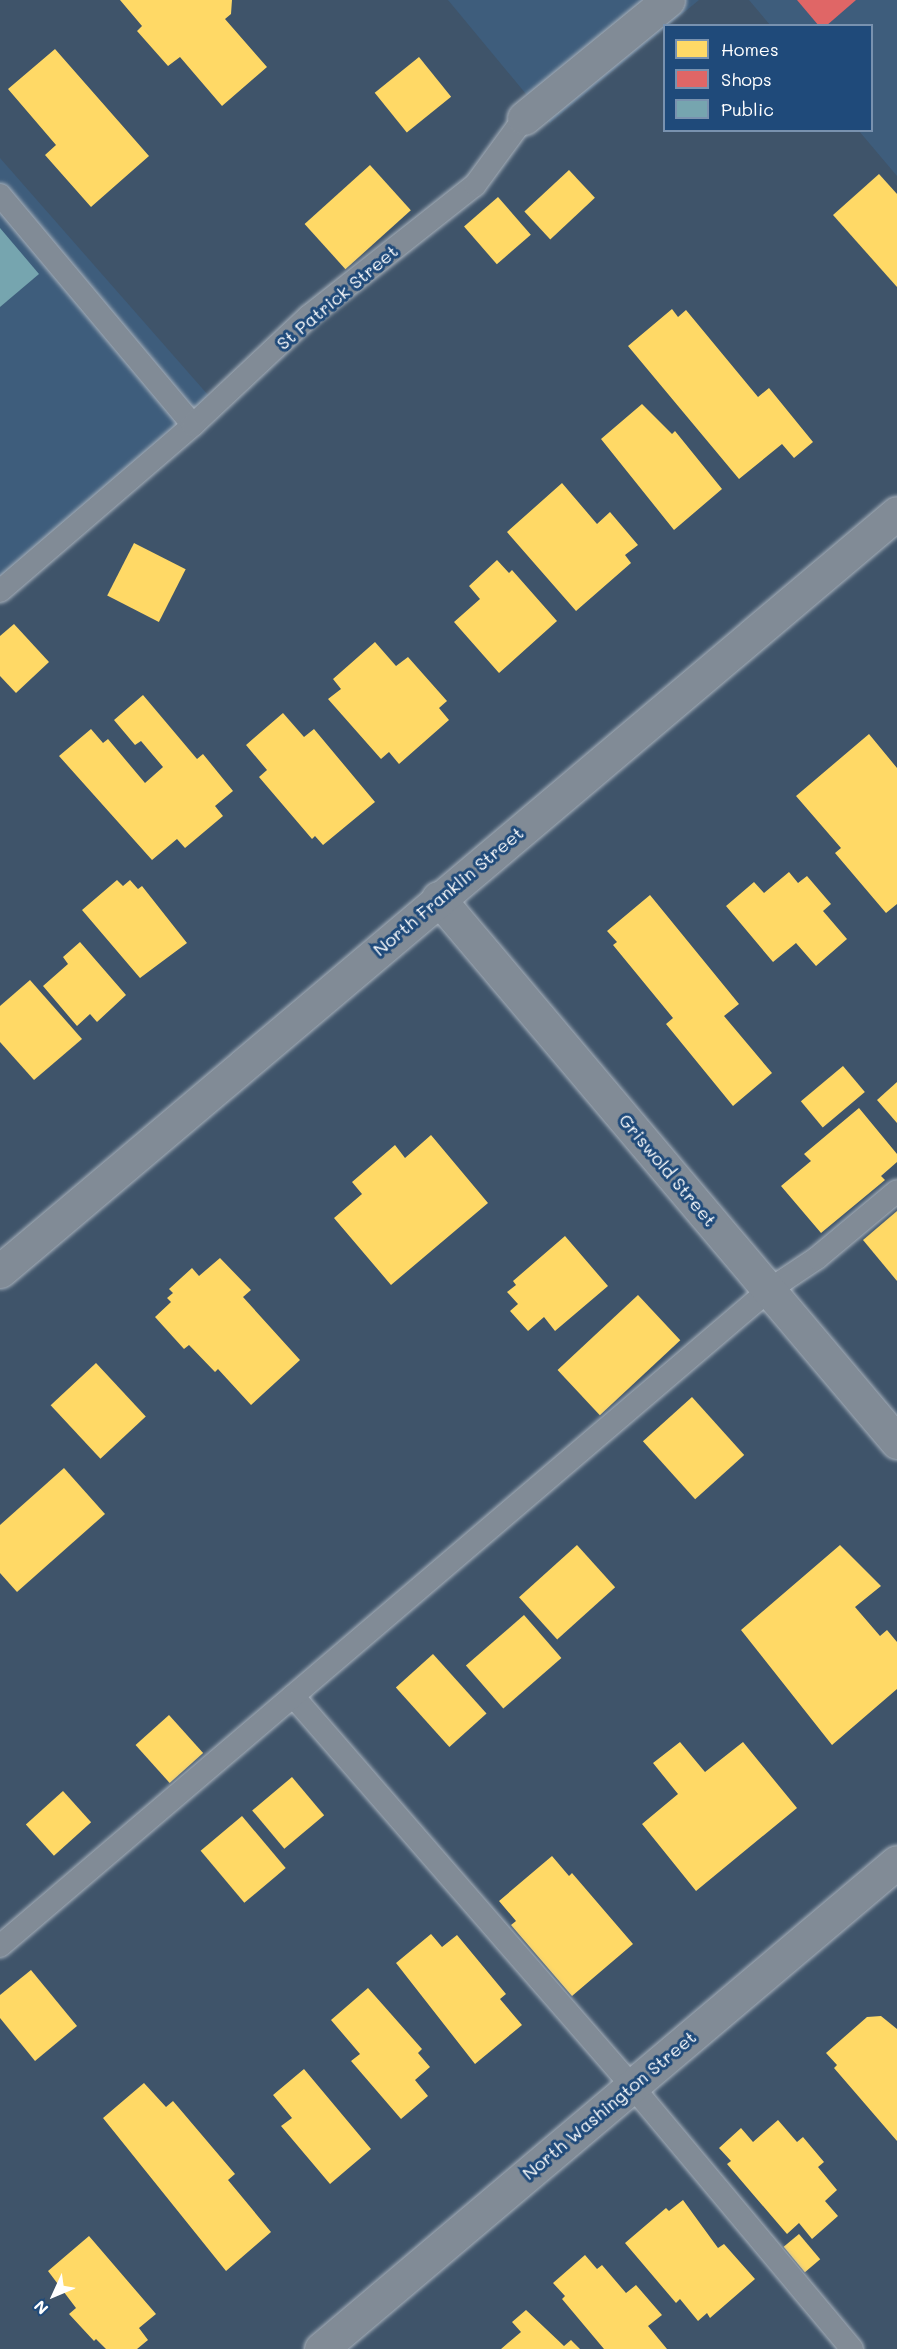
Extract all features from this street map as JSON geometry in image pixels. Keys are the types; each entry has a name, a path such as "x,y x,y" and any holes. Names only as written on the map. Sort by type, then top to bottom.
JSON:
{"street":[{"name":"St Patrick Street","path":"524,118 668,0"},
{"name":"North Franklin Street","path":"0,1271 438,898 897,513"},
{"name":"Griswold Street","path":"438,898 897,1442"},
{"name":"North Washington Street","path":"321,2349 897,1862"}],"lane":[{"name":"St Patrick Street","path":"0,591 193,425 309,316 475,185 524,118"},
{"path":"0,195 193,425"},
{"path":"0,1946 769,1290 817,1258 897,1191"},
{"path":"293,1696 632,2086 852,2349"}],"shaded area":[{"path":"448,0 699,0 670,24 663,24 663,30 550,123"},
{"path":"749,0 897,0 897,176 860,132 873,132 873,24 769,24"},
{"path":"0,158 223,412 0,602"}],"building: Homes":[{"path":"120,0 232,0 231,14 225,19 267,67 222,106 180,57 168,66 137,31 142,26"},
{"path":"55,49 149,156 91,207 45,155 56,145 8,89"},
{"path":"419,57 451,97 407,133 375,93"},
{"path":"370,165 411,210 345,269 305,224"},
{"path":"569,170 595,198 550,239 524,212"},
{"path":"879,174 897,194 897,287 833,215"},
{"path":"498,197 531,235 497,264 464,227"},
{"path":"672,309 678,317 686,310 758,397 769,388 813,442 794,458 782,444 739,479 628,346"},
{"path":"642,404 672,434 675,431 722,489 674,530 601,439"},
{"path":"562,483 597,524 610,512 638,545 625,555 631,563 576,611 507,532"},
{"path":"134,543 186,569 159,622 107,596"},
{"path":"497,560 509,573 512,570 557,621 499,673 454,622 480,599 469,586"},
{"path":"14,624 49,662 16,693 0,676 0,636"},
{"path":"375,642 396,666 408,657 447,701 439,708 449,720 399,764 389,752 381,759 328,699 341,689 333,679"},
{"path":"143,695 197,759 203,754 233,791 215,806 223,816 185,848 177,839 152,860 59,756 91,729 103,743 108,739 145,783 163,767 141,741 135,745 114,720"},
{"path":"283,713 304,737 314,729 375,802 323,845 315,836 312,839 259,777 267,770 246,745"},
{"path":"869,734 897,768 897,904 886,913 835,853 841,848 796,796"},
{"path":"789,872 798,883 807,876 831,904 823,911 847,939 816,966 796,943 773,962 726,906 754,882 764,893"},
{"path":"117,880 123,886 130,880 138,889 142,886 187,943 140,978 82,910"},
{"path":"650,895 739,1004 724,1016 772,1073 733,1106 666,1024 673,1018 613,945 617,942 607,931"},
{"path":"80,942 126,995 97,1022 90,1014 77,1026 43,986 68,964 63,957"},
{"path":"30,980 82,1039 34,1080 0,1042 0,1006"},
{"path":"843,1066 865,1092 823,1127 801,1101"},
{"path":"897,1082 897,1123 877,1100"},
{"path":"859,1108 897,1154 897,1162 881,1176 885,1180 821,1233 781,1186 811,1161 804,1154"},
{"path":"431,1135 488,1203 391,1285 334,1218 362,1194 352,1182 395,1145 405,1158"},
{"path":"897,1211 897,1281 863,1240"},
{"path":"565,1236 608,1286 555,1331 544,1317 528,1331 510,1311 518,1304 507,1292 516,1285 513,1281"},
{"path":"220,1258 251,1290 243,1297 300,1360 251,1405 218,1369 215,1372 189,1345 184,1349 155,1317 171,1302 167,1298 173,1293 169,1289 192,1268 199,1276"},
{"path":"638,1295 680,1340 600,1415 558,1370"},
{"path":"96,1363 146,1416 100,1459 51,1405"},
{"path":"692,1397 744,1455 695,1499 643,1441"},
{"path":"64,1468 105,1514 17,1592 0,1573 0,1525"},
{"path":"577,1545 615,1587 557,1640 519,1597"},
{"path":"840,1545 881,1586 855,1607 880,1636 887,1630 897,1642 897,1689 832,1745 741,1630"},
{"path":"524,1615 561,1658 503,1709 466,1666"},
{"path":"433,1654 487,1713 449,1747 396,1687"},
{"path":"169,1715 203,1753 170,1783 136,1745"},
{"path":"680,1742 705,1772 743,1742 797,1808 696,1891 642,1824 678,1794 653,1763"},
{"path":"292,1777 324,1815 284,1849 252,1810"},
{"path":"63,1791 91,1822 54,1856 26,1824"},
{"path":"242,1816 286,1868 244,1903 201,1851"},
{"path":"552,1856 569,1876 572,1873 633,1944 572,1996 511,1925 516,1921 499,1901"},
{"path":"431,1934 442,1947 457,1935 506,1994 500,1999 522,2025 475,2064 396,1963"},
{"path":"31,1970 77,2026 35,2061 0,2018 0,1995"},
{"path":"368,1988 422,2049 418,2053 430,2067 415,2080 428,2096 401,2119 351,2061 360,2054 331,2020"},
{"path":"881,2016 897,2029 897,2141 834,2068 837,2065 826,2053 867,2017"},
{"path":"304,2069 371,2149 330,2184 281,2126 292,2118 273,2095"},
{"path":"144,2083 166,2107 173,2101 235,2174 228,2180 271,2232 226,2271 103,2118"},
{"path":"778,2120 797,2142 803,2137 824,2162 818,2167 837,2190 825,2201 838,2216 812,2239 799,2223 787,2234 727,2164 731,2161 719,2148 741,2128 753,2142"},
{"path":"683,2200 718,2248 724,2244 755,2279 710,2318 707,2313 698,2321 680,2299 676,2303 625,2243 666,2208 669,2211"},
{"path":"799,2234 820,2259 805,2272 784,2247"},
{"path":"89,2236 156,2314 139,2328 148,2340 137,2349 106,2349 96,2339 94,2341 69,2314 76,2308 48,2271"},
{"path":"585,2255 597,2269 602,2265 626,2293 636,2285 662,2315 648,2326 667,2349 604,2349 562,2299 565,2296 553,2283"},
{"path":"526,2310 564,2346 571,2340 580,2349 501,2349 521,2332 512,2322"}],"building: Shops":[{"path":"797,0 856,0 828,24 817,24"}],"building: Public":[{"path":"0,228 39,274 0,307"}]}
